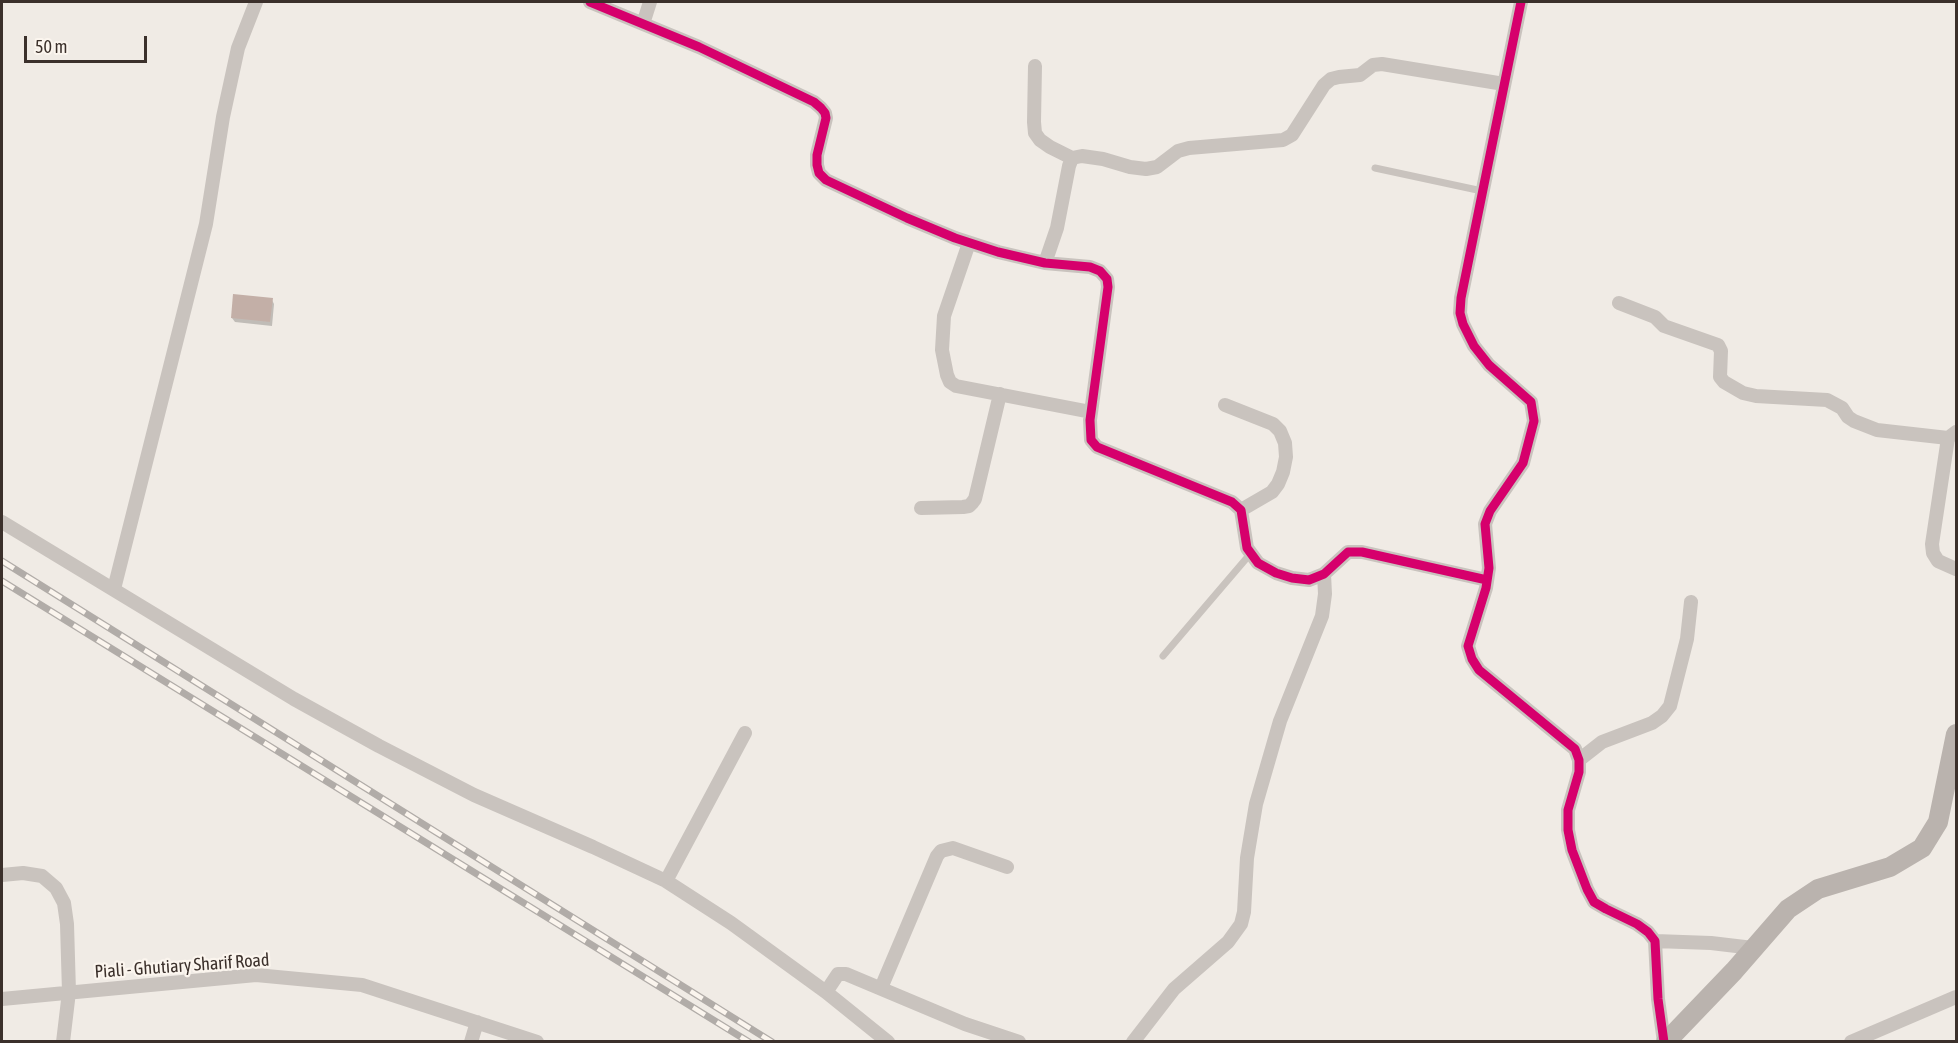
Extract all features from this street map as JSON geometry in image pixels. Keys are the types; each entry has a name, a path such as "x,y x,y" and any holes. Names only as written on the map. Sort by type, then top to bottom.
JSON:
{"main road":[{"path":"1665,1041 1788,909 1818,889 1890,867 1922,848 1938,822 1956,734"}],"street":[{"path":"114,589 206,224 223,117 238,48 256,2"},
{"path":"590,2 699,47 813,102 825,113 826,118 817,155 819,173 826,180 907,218 969,243 1045,263 1090,267 1100,271 1107,279 1108,287 1091,412 1089,433 1091,440 1097,447 1232,502 1241,510 1247,548 1258,563 1276,573 1309,580 1323,574 1348,552 1354,551 1487,580"},
{"path":"643,24 650,2"},
{"path":"1521,2 1461,298 1460,313 1474,346 1489,365 1532,402 1534,421 1523,463 1490,511 1485,524 1489,568 1468,646 1479,670 1575,749 1579,760 1579,772 1568,810 1568,830 1572,850 1594,902 1637,924 1654,941 1656,987 1665,1041"},
{"path":"1035,66 1034,122 1035,133 1040,140 1072,158 1082,156 1103,159 1146,169 1157,166 1178,151 1189,148 1283,140 1292,135 1324,86 1331,80 1360,75 1373,65 1382,64 1504,84"},
{"path":"1045,263 1057,228 1072,158"},
{"path":"969,243 945,316 942,350 950,382 956,386 1091,412"},
{"path":"1620,303 1651,315 1664,326 1718,345 1721,351 1720,377 1724,382 1743,393 1756,396 1827,400 1842,408 1854,421 1877,430 1952,435 1932,544 1933,553 1938,561 1956,569"},
{"path":"921,508 969,506 975,499 1000,394"},
{"path":"1225,405 1273,423 1280,430 1285,443 1286,457 1278,484 1272,492 1241,510"},
{"path":"2,522 294,699 379,746 474,795 666,881 731,923 826,992 888,1041"},
{"path":"1133,1041 1174,989 1228,942 1241,924 1244,912 1247,858 1256,804 1280,721 1322,616 1325,594 1323,574"},
{"path":"1579,760 1602,742 1652,723 1670,706 1687,639 1691,602"},
{"path":"666,881 745,733"},
{"path":"881,988 941,850 953,848 1007,867"},
{"path":"2,875 23,873 42,876 56,888 64,903 67,924 69,992 63,1041"},
{"path":"1654,941 1711,943 1754,948"},
{"path":"826,992 838,974 842,973 965,1024 1019,1041"},
{"name":"Piali - Ghutiary Sharif Road","path":"2,999 256,975 362,985 537,1041"},
{"path":"1851,1041 1956,997"},
{"path":"471,1041 477,1022"}],"lane":[{"path":"1375,168 1482,191"},
{"path":"1163,656 1251,553"}],"building":[{"path":"233,294 273,298 270,322 231,318"}],"railway":[{"path":"2,561 772,1042"},
{"path":"2,581 749,1042"}],"cycle path":[{"path":"590,2 699,47 814,102 825,113 826,118 817,155 819,173 826,180 955,238 998,252 1045,263 1090,267 1100,271 1107,279 1108,287 1090,420 1091,440 1097,447 1232,502 1241,510 1247,548 1258,563 1276,573 1309,580 1324,574 1348,552 1362,552 1487,580"},
{"path":"1521,2 1461,298 1460,313 1474,346 1489,365 1531,402 1534,421 1523,463 1490,511 1485,524 1489,568 1486,588 1468,646 1479,670 1575,749 1579,760 1579,772 1568,810 1568,830 1572,850 1594,902 1637,924 1655,941 1658,999 1664,1042"}]}
